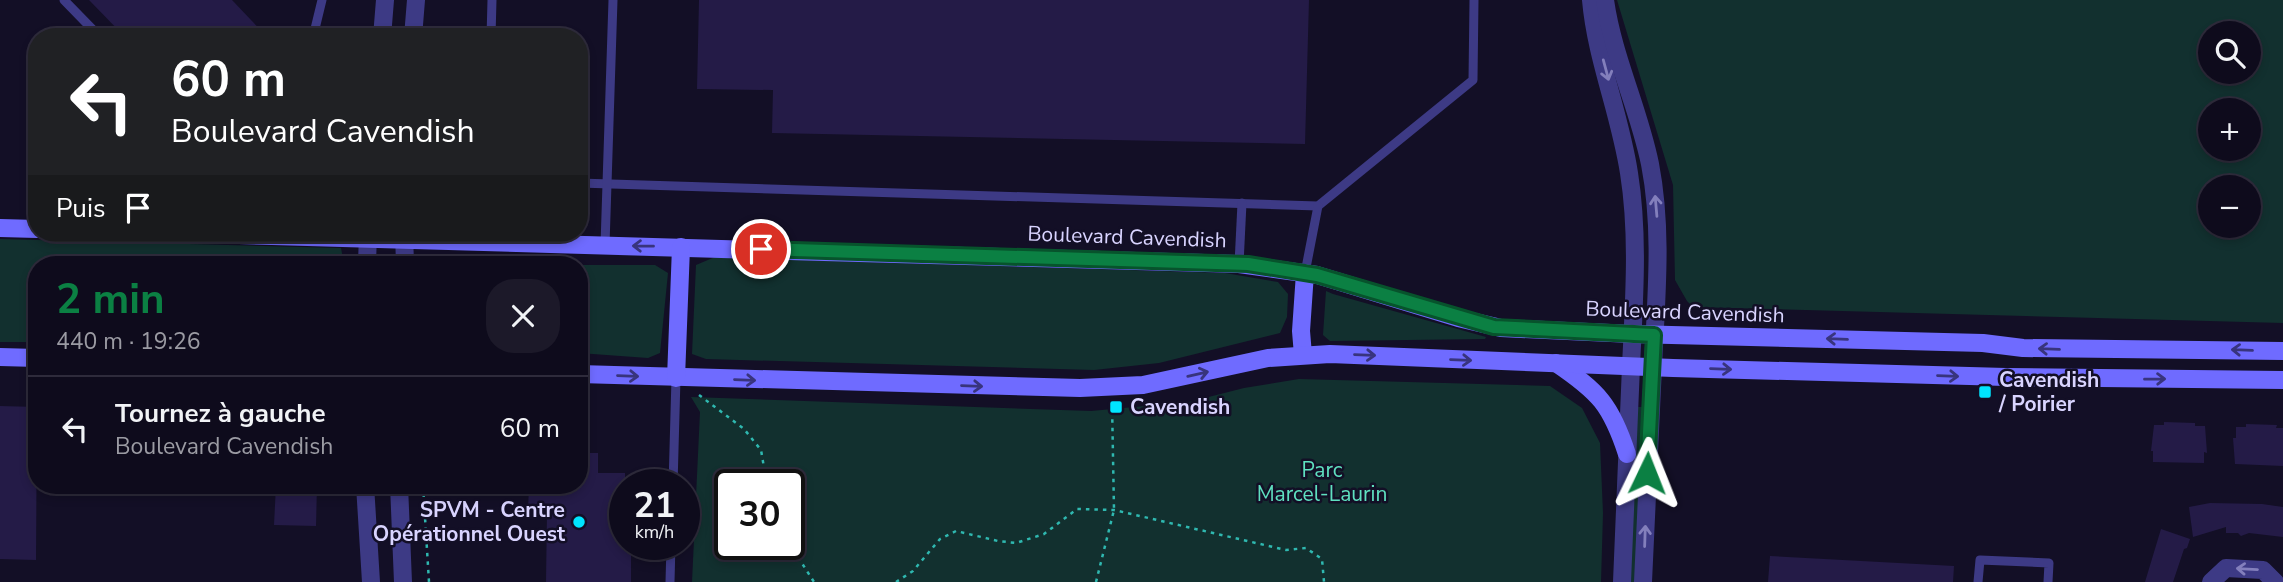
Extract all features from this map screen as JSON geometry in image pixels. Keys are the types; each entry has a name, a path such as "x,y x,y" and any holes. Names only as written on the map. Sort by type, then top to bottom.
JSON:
{"main road":[{"path":"0,228 28,229"},
{"name":"Boulevard Cavendish","path":"538,242 1239,264 1305,273 1494,327 1654,335 1983,342 2007,346 2092,350 2200,348 2283,351"},
{"path":"676,378 681,247"},
{"path":"1303,355 1301,331 1305,273"},
{"path":"2006,377 2007,346"},
{"path":"588,374 1047,388 1114,387 1162,382 1268,358 1345,354 2006,377 2283,380"},
{"path":"0,357 28,358"},
{"path":"1556,363 1586,383 1603,401 1616,424 1627,454"}],"street":[{"path":"383,28 385,0"},
{"path":"414,28 416,0"},
{"path":"1591,0 1595,30 1620,123 1632,190 1635,241 1622,582"},
{"path":"1605,0 1617,54 1644,137 1655,195 1657,237 1654,335 1643,582"},
{"path":"366,494 371,582"},
{"path":"399,494 403,582"},
{"path":"2211,582 2226,568 2263,570 2275,582"}],"lane":[{"path":"64,0 91,28"},
{"path":"315,28 322,0"},
{"path":"491,28 492,0"},
{"path":"605,245 613,0"},
{"path":"1305,273 1318,206 1472,80 1474,0"},
{"path":"588,183 1318,206"},
{"path":"1239,264 1242,203"},
{"path":"673,469 676,378"},
{"path":"670,582 671,560"},
{"path":"1978,582 1980,560 2049,562 2048,582"}],"path":[{"path":"676,378 744,429 761,450 764,469"},
{"path":"1096,582 1114,510 1112,403"},
{"path":"424,494 429,582"},
{"path":"896,582 913,571 940,539 956,531 1016,543 1044,534 1077,509 1114,510 1286,550 1306,548 1322,559 1324,582"},
{"path":"800,560 814,582"}],"green space":[{"path":"1617,0 2283,0 2283,323 1693,307 1675,280 1673,185"},
{"path":"0,239 28,240 28,242 341,248 342,256 28,256 28,342 0,342"},
{"path":"715,257 1225,273 1278,282 1288,294 1287,317 1280,333 1159,363 1094,370 706,359 692,354 696,265"},
{"path":"588,265 655,265 668,273 660,353 648,358 588,354"},
{"path":"1326,291 1486,337 1330,341 1323,335"},
{"name":"Parc Marcel-Laurin","path":"1299,379 1550,386 1582,408 1600,443 1603,513 1601,582 692,582 693,560 700,560 700,469 697,469 700,412 691,397 1091,411 1189,402 1244,388"},
{"path":"1634,407 1645,407 1639,582 1628,582"}],"building":[{"path":"89,0 232,0 258,28 116,28"},
{"path":"699,0 1309,0 1305,144 772,133 773,90 697,89"},
{"path":"0,406 28,407 28,494 36,494 36,560 0,559"},
{"path":"2164,422 2205,426 2207,453 2204,452 2204,463 2153,462 2151,451 2154,425 2164,425"},
{"path":"2246,424 2277,425 2276,428 2283,428 2283,466 2235,464 2233,438 2236,438 2236,427 2246,427"},
{"path":"588,453 598,453 598,473 609,473 609,560 631,560 631,582 546,582 547,512 528,511 529,494 588,494"},
{"path":"276,494 317,494 316,526 274,525"},
{"path":"2210,503 2283,507 2283,537 2249,533 2241,536 2238,533 2226,533 2226,527 2193,537 2189,507"},
{"path":"2161,529 2190,539 2173,582 2145,582"},
{"path":"1770,556 1954,566 1953,582 1768,582"}],"place":[{"name":"Cavendish / Poirier","path":"1985,392"},
{"name":"Cavendish","path":"1116,407"},
{"name":"SPVM - Centre Opérationnel Ouest","path":"579,522"}],"route":[{"path":"761,249 1248,264 1317,275 1494,327 1654,335 1647,473"}]}
